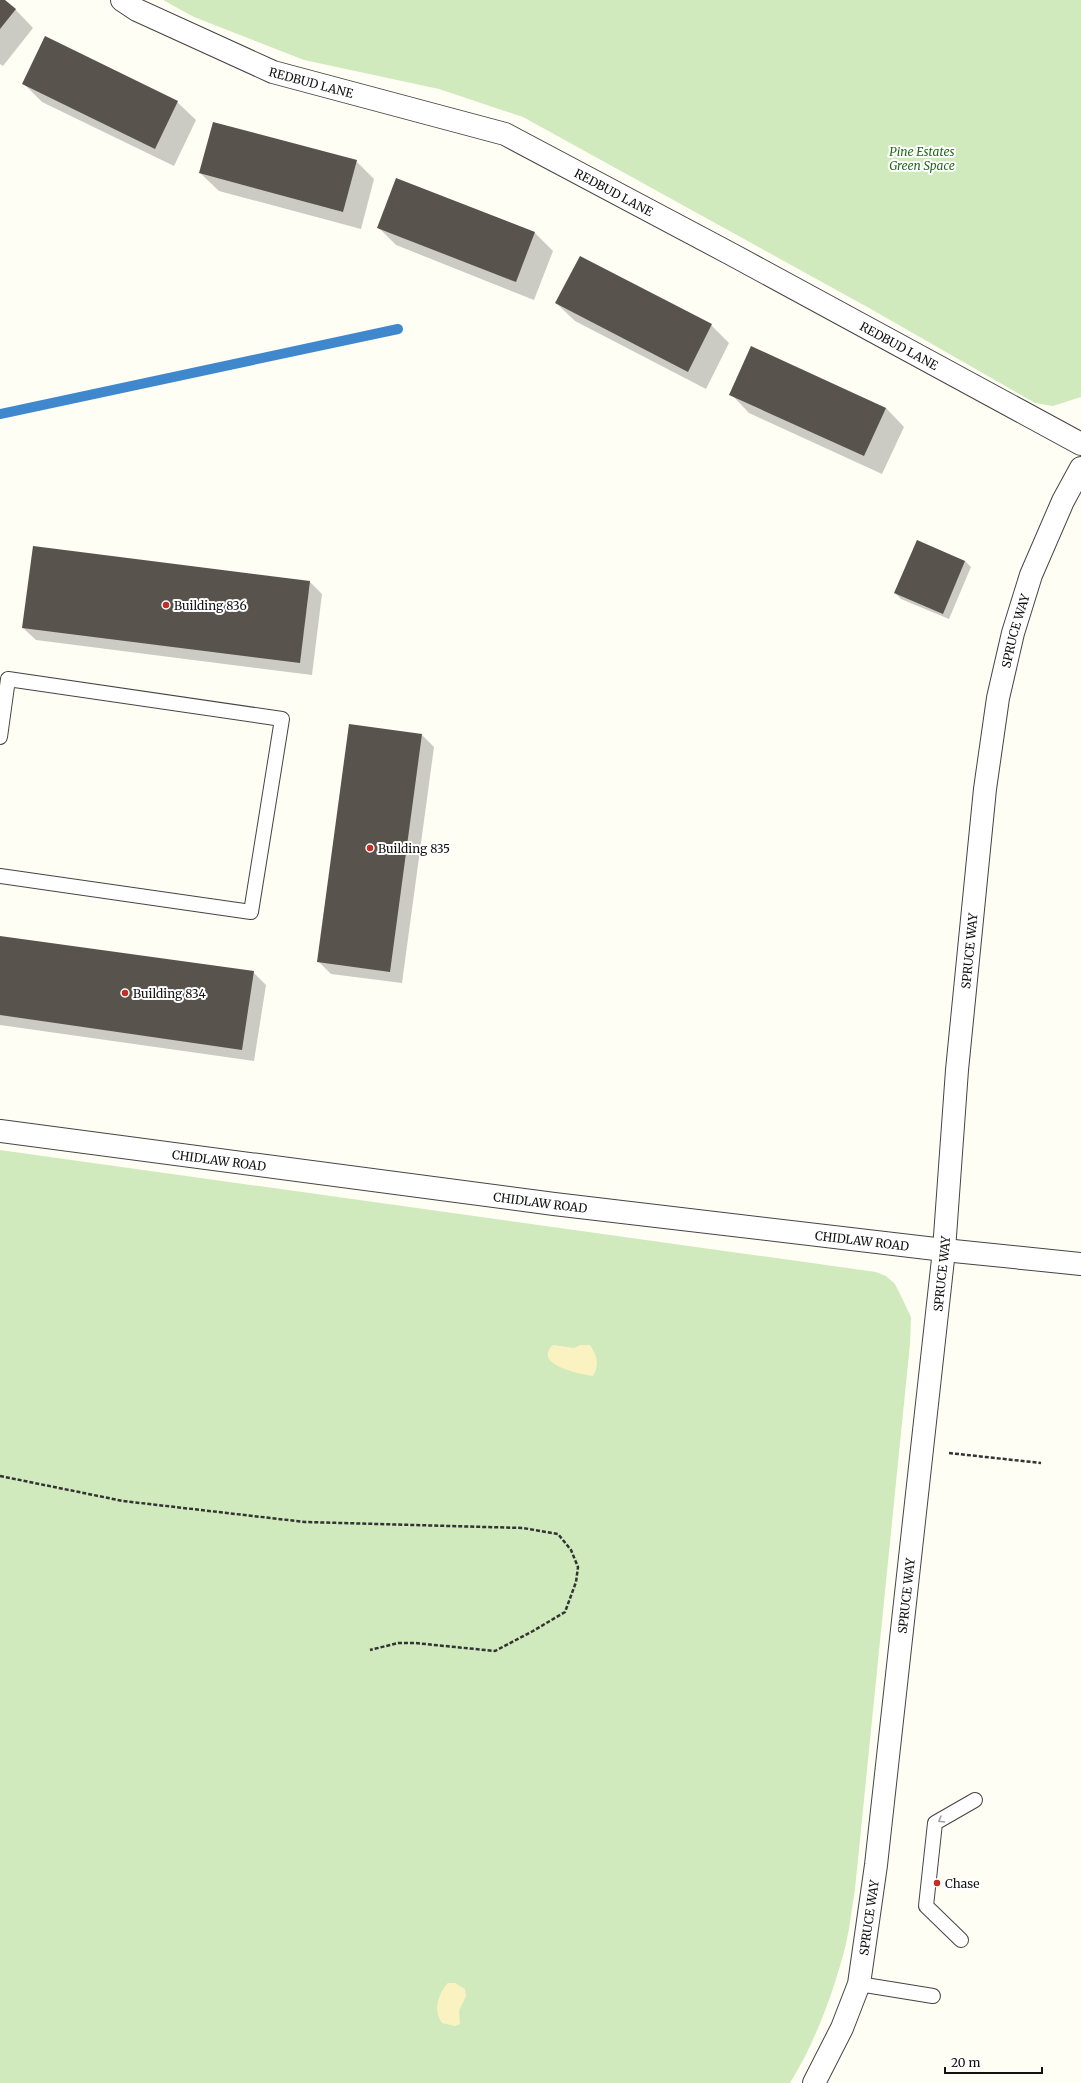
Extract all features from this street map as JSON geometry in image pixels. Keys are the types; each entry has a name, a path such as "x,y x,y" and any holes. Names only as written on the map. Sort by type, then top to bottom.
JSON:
{"street":[{"name":"REDBUD LANE","path":"122,0 137,10 273,72 505,134 731,254 1081,444"},
{"name":"SPRUCE WAY","path":"814,2083 842,2028 859,1984 876,1865 944,1250 958,1055 985,789 998,698 1013,633 1031,575 1063,501 1081,468"},
{"name":"CHIDLAW ROAD","path":"0,1131 554,1204 944,1250 1081,1264"}],"lane":[{"path":"0,737 8,679 282,719 252,912 0,876"},
{"path":"961,1940 926,1906 935,1823 975,1800"},
{"path":"859,1984 933,1996"}],"path":[{"path":"922,1450 1041,1464"},
{"path":"0,1476 123,1501 305,1522 523,1528 558,1534 571,1550 578,1568 576,1582 565,1612 533,1631 494,1651 415,1643 398,1643 370,1650"}],"green space":[{"name":"Pine Estates Green Space","path":"163,0 1081,0 1081,397 1053,406 1035,403 869,308 523,117 439,89 304,60 194,17"},
{"path":"0,1150 876,1272 886,1276 895,1284 911,1317 910,1344 855,1889 846,1944 830,1998 808,2050 790,2083 0,2083"}],"sand":[{"path":"553,1345 574,1348 580,1345 590,1345 597,1360 593,1376 578,1373 553,1363 548,1358 548,1352"},
{"path":"448,1983 455,1983 465,1989 466,1996 459,2011 460,2024 455,2026 442,2023 439,2018 437,2008 439,1997"}],"building":[{"path":"0,0 5,0 16,9 0,29"},
{"path":"45,36 178,101 155,149 22,84"},
{"path":"213,122 357,160 343,212 199,173"},
{"path":"396,178 535,232 516,282 377,228"},
{"path":"580,256 712,324 688,372 555,303"},
{"path":"751,346 886,408 864,456 729,395"},
{"path":"917,540 965,561 943,614 894,593"},
{"name":"Building 836","path":"33,546 310,581 300,663 22,628"},
{"name":"Building 835","path":"349,724 422,734 390,972 317,962"},
{"name":"Building 834","path":"0,936 254,971 242,1050 0,1015"}],"waterway":[{"path":"0,414 398,329"}],"place":[{"name":"Building 836","path":"166,605"},
{"name":"Building 835","path":"370,848"},
{"name":"Building 834","path":"125,993"},
{"name":"Chase","path":"937,1883"}]}
